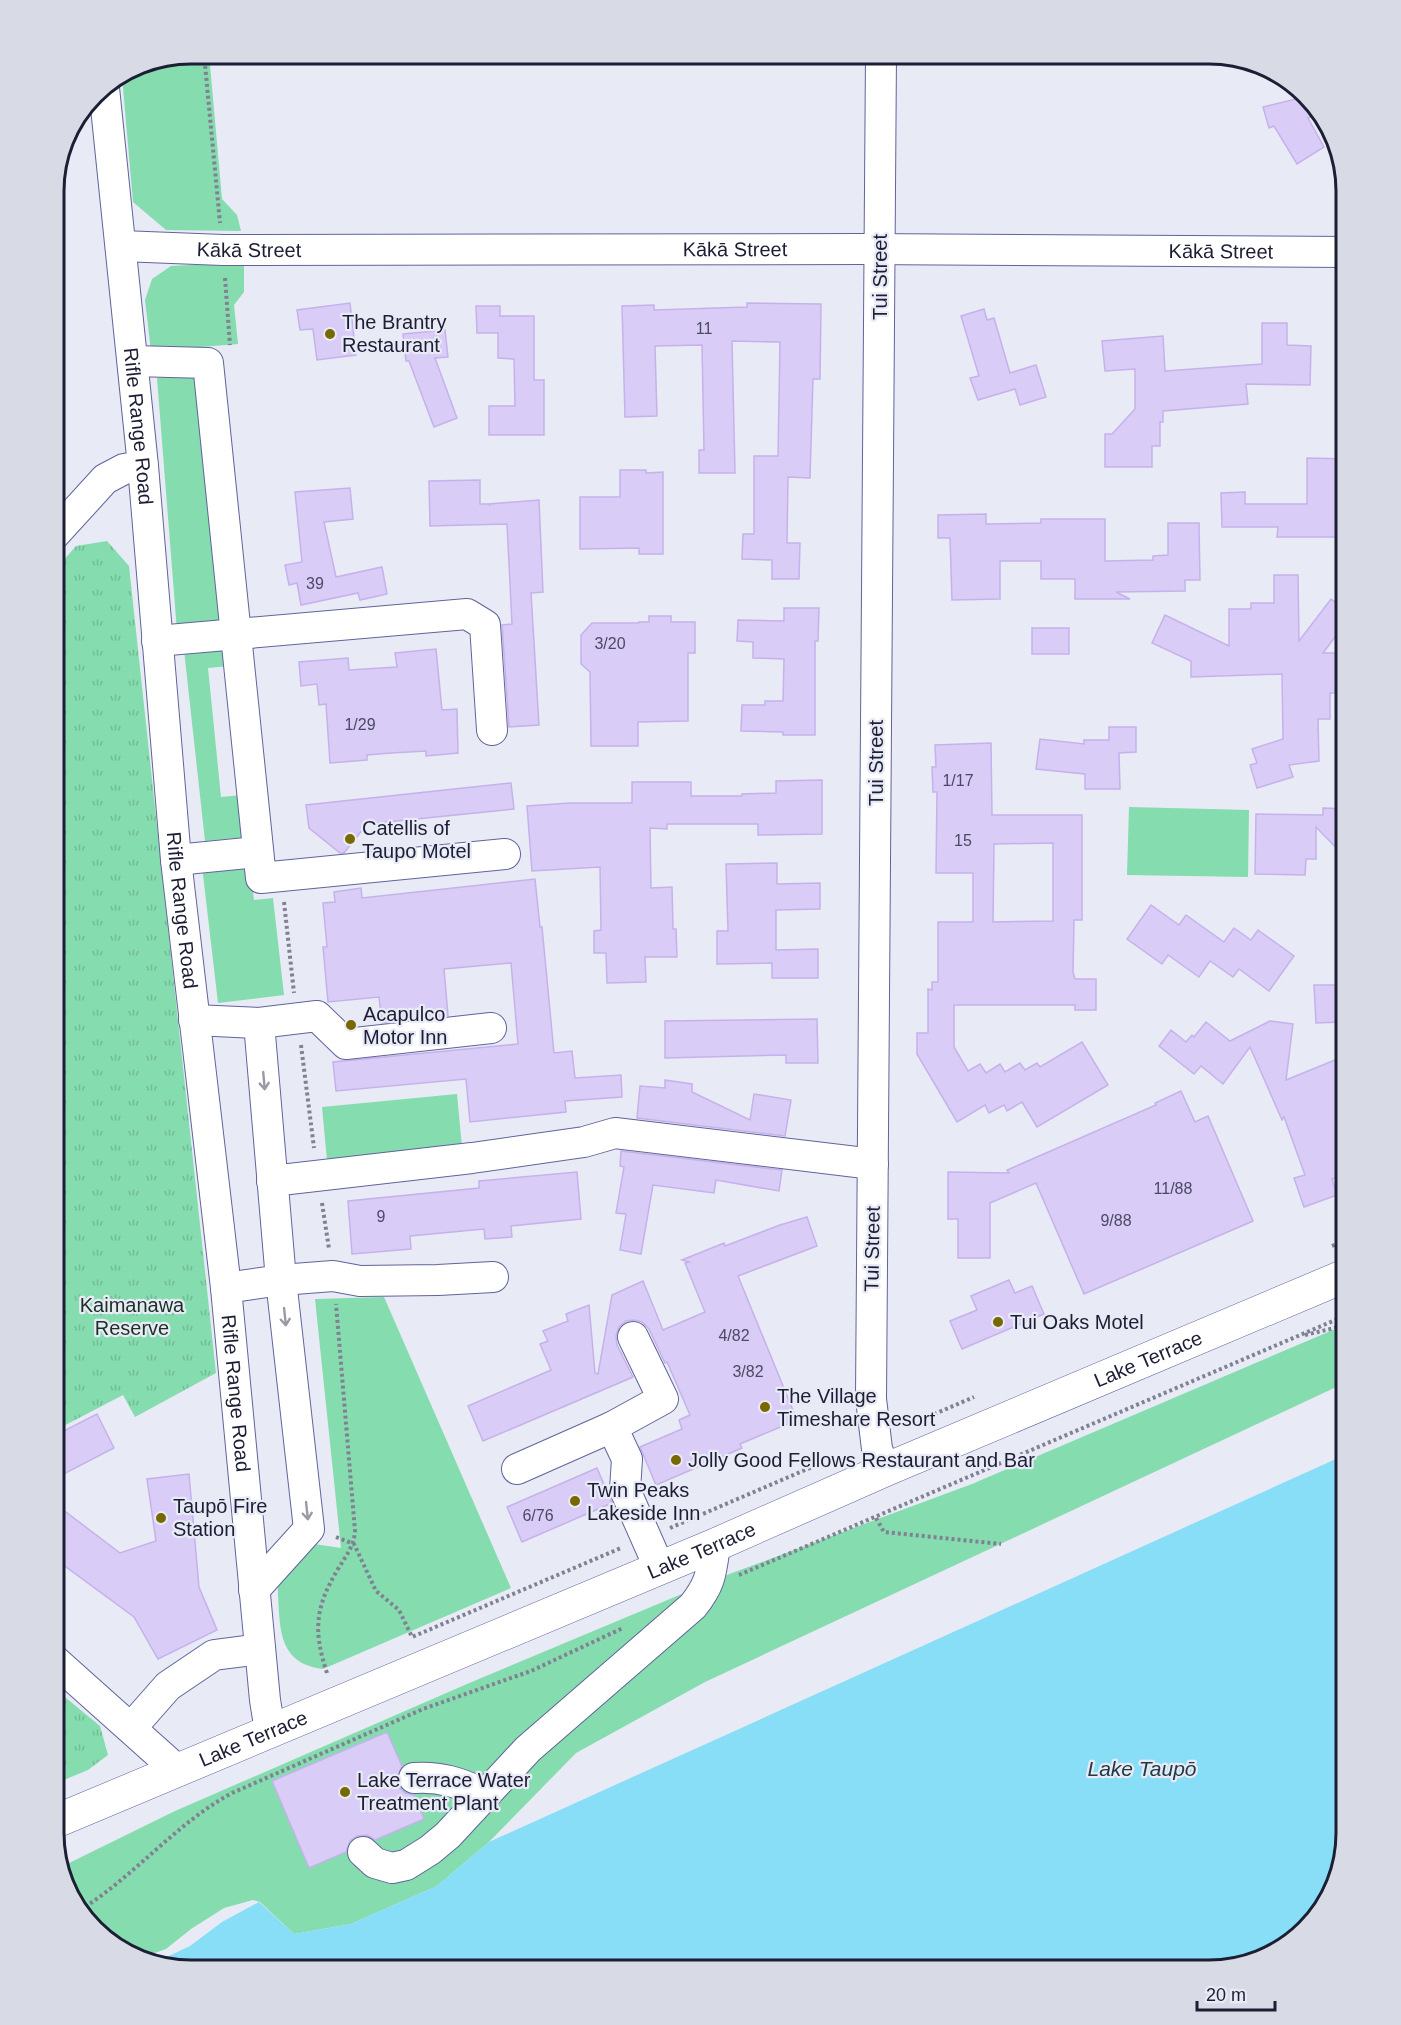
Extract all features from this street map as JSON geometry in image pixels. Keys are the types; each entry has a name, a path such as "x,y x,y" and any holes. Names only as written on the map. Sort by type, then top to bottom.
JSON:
{"main road":[{"name":"Lake Terrace","path":"64,1818 715,1545 885,1470 1336,1280"}],"street":[{"name":"Tui Street","path":"881,65 871,1399 877,1449 885,1470"},
{"name":"Rifle Range Road","path":"105,99 143,465 176,860 226,1288 254,1590 270,1731"},
{"name":"Kākā Street","path":"121,246 223,250 880,249 1336,252"},
{"path":"133,361 208,363 261,878 505,854"},
{"path":"65,523 105,479 124,469 143,465"},
{"path":"156,641 236,636 467,614 485,625 492,730"},
{"path":"176,860 257,852"},
{"path":"194,1020 259,1023 316,1016 346,1044 491,1028"},
{"path":"254,1590 309,1529 281,1280 259,1023"},
{"path":"272,1180 495,1155 584,1142 615,1133 873,1164"},
{"path":"226,1288 281,1280 333,1276 360,1281 438,1280 493,1276"},
{"path":"517,1469 612,1427 663,1400 633,1337"},
{"path":"612,1427 627,1459 625,1490 659,1567"},
{"path":"363,1852 375,1863 392,1868 406,1865 430,1850 528,1749 693,1606 706,1588 711,1575 715,1545"},
{"path":"131,1728 168,1686 214,1654 260,1648"},
{"path":"64,1669 177,1770"},
{"path":"414,1778 444,1778 484,1794"}],"path":[{"path":"1296,1338 1336,1329"},
{"path":"876,1518 884,1532 1001,1544"},
{"path":"340,1539 354,1544 376,1591 399,1610 412,1637"},
{"path":"436,1694 440,1703"}],"green space":[{"path":"210,65 222,199 237,215 241,231 166,230 133,202 123,85 143,74 167,67"},
{"path":"244,262 244,292 234,305 238,344 151,351 145,300 152,279 171,266"},
{"path":"202,374 223,627 177,631 157,378"},
{"name":"Kaimanawa Reserve","path":"107,541 129,566 216,1373 135,1417 123,1395 64,1426 65,559 76,546"},
{"path":"226,645 229,666 208,668 221,797 242,795 247,837 205,841 184,650"},
{"path":"1129,807 1249,810 1248,877 1127,875"},
{"path":"249,860 254,900 273,898 284,995 218,1003 202,866"},
{"path":"457,1094 462,1147 327,1160 322,1107"},
{"path":"384,1297 511,1588 323,1669 307,1665 295,1658 288,1649 280,1624 277,1580 314,1544 341,1548 315,1299"},
{"path":"1336,1329 1336,1387 705,1682 576,1753 489,1842 437,1886 351,1924 294,1934 260,1902 253,1900 224,1908 191,1929 166,1949 151,1954 121,1939 108,1929 86,1904 74,1882 68,1863 175,1811 467,1684 732,1573 972,1484"},
{"path":"64,1696 100,1726 108,1755 88,1770 64,1780"}],"water":[{"name":"Lake Taupō","path":"1336,1459 1335,1850 1327,1882 1310,1911 1287,1934 1258,1951 1226,1959 1209,1960 183,1960 165,1958 190,1946 222,1922 259,1902 294,1934 351,1924 437,1886 489,1842"}],"building":[{"path":"1296,99 1312,117 1308,118 1324,147 1297,164 1274,126 1269,128 1263,107"},
{"path":"350,303 356,355 317,360 313,329 300,330 297,310"},
{"path":"747,303 821,304 820,379 813,379 810,478 788,477 787,543 800,543 799,579 772,579 772,560 742,559 743,534 754,534 754,456 778,456 780,342 732,341 735,473 699,473 699,450 704,450 702,345 655,346 657,416 625,417 622,306 654,305 654,310 747,307"},
{"path":"476,306 500,306 500,316 534,316 534,380 544,380 544,435 489,435 489,406 515,406 514,359 498,358 498,333 477,333"},
{"path":"984,309 987,320 994,318 1010,373 1036,365 1046,397 1020,405 1015,389 978,400 970,378 979,376 961,316"},
{"path":"1262,323 1287,323 1287,345 1311,346 1310,385 1246,384 1248,404 1163,411 1163,422 1160,422 1160,446 1152,446 1152,467 1105,467 1105,434 1112,434 1135,409 1135,369 1105,371 1102,341 1163,336 1165,371 1262,364"},
{"path":"445,330 448,357 435,358 457,418 434,427 409,361 406,361 403,334"},
{"path":"1307,458 1336,459 1336,537 1277,537 1278,527 1222,527 1221,493 1245,492 1245,504 1307,504"},
{"path":"620,470 663,472 663,554 639,554 639,548 580,549 580,497 620,497"},
{"path":"480,480 480,504 539,500 543,592 531,593 539,725 509,727 502,625 512,624 507,524 430,526 429,481"},
{"path":"350,488 353,519 324,522 336,577 382,567 387,594 360,600 358,593 301,605 297,583 289,585 285,565 302,562 295,492"},
{"path":"986,514 986,524 1041,523 1041,519 1105,519 1105,561 1153,560 1153,556 1168,555 1168,523 1199,523 1200,580 1185,580 1185,591 1116,592 1130,599 1075,599 1075,579 1041,579 1041,561 1000,561 1000,599 952,600 950,538 938,538 938,515"},
{"path":"1274,575 1298,575 1299,641 1331,599 1336,603 1336,636 1323,653 1336,653 1336,693 1330,693 1330,719 1318,719 1319,761 1289,765 1293,777 1257,788 1250,765 1257,763 1252,749 1283,739 1282,674 1191,677 1191,661 1152,643 1165,615 1229,646 1229,609 1251,609 1251,603 1274,603"},
{"path":"784,608 819,608 818,641 815,641 815,735 741,731 742,705 765,705 765,701 783,701 784,659 753,658 753,642 737,641 738,620 784,621"},
{"path":"649,616 671,616 671,622 695,622 695,653 688,653 688,721 638,722 638,746 591,746 590,672 581,664 581,635 592,623 649,622"},
{"path":"1032,628 1069,628 1069,654 1032,654"},
{"path":"436,649 442,710 457,709 458,753 426,756 426,751 391,753 367,755 367,760 330,763 326,704 319,705 317,684 301,686 299,662 348,658 349,670 397,667 395,653"},
{"path":"1109,727 1136,727 1136,752 1119,753 1120,789 1085,789 1085,774 1036,769 1040,739 1084,744 1084,740 1109,740"},
{"path":"991,743 992,815 1082,815 1082,920 1074,920 1073,972 1075,979 1096,979 1096,1010 1075,1010 1075,1005 954,1005 954,1047 968,1071 980,1064 986,1073 1000,1064 1005,1072 1020,1063 1025,1070 1037,1063 1040,1067 1082,1042 1108,1085 1037,1127 1022,1102 1007,1111 1004,1105 989,1113 985,1105 957,1122 917,1054 917,1033 928,1033 928,989 932,990 932,982 938,982 938,922 973,922 973,873 936,873 937,792 933,792 932,767 936,767 935,745","holes":["1053,843 1053,921 993,922 994,844"]},
{"path":"822,780 822,834 758,835 758,824 667,824 667,829 650,828 651,888 672,887 673,929 676,929 677,957 645,957 646,982 607,983 606,953 594,953 594,931 601,930 600,867 532,871 527,806 632,803 632,782 691,782 691,796 742,796 742,794 776,793 776,781"},
{"path":"511,783 514,809 367,824 344,853 340,853 309,828 306,805"},
{"path":"1323,808 1336,809 1336,848 1316,827 1316,859 1306,859 1305,875 1255,874 1256,814 1323,815"},
{"path":"777,863 777,884 820,883 820,909 776,910 776,950 818,949 818,978 772,978 772,963 717,964 717,931 728,931 726,864"},
{"path":"535,879 554,1053 572,1051 575,1078 621,1075 622,1097 565,1101 566,1112 470,1122 466,1079 336,1091 333,1062 518,1044 511,963 444,969 448,1015 382,1023 379,997 328,1002 323,947 327,947 323,903 335,902 334,892 361,888 362,898"},
{"path":"1151,905 1179,925 1186,915 1224,942 1234,928 1251,940 1258,930 1294,956 1269,991 1239,969 1233,977 1210,961 1199,977 1168,955 1162,964 1127,939"},
{"path":"1314,985 1336,985 1336,1022 1316,1023"},
{"path":"817,1019 818,1063 786,1063 786,1055 665,1058 665,1021"},
{"path":"1270,1021 1293,1024 1286,1080 1336,1059 1336,1178 1332,1179 1336,1195 1304,1207 1294,1178 1305,1175 1284,1117 1282,1120 1250,1047 1223,1084 1201,1066 1194,1074 1159,1046 1171,1030 1186,1042 1192,1035 1194,1037 1206,1022 1230,1041"},
{"path":"665,1080 692,1084 692,1092 750,1120 754,1094 791,1100 785,1136 637,1118 640,1086 665,1088"},
{"path":"1181,1091 1195,1122 1208,1116 1253,1221 1084,1294 1036,1183 990,1203 990,1258 958,1258 958,1219 948,1219 948,1172 1009,1173 1007,1170 1156,1105 1155,1103"},
{"path":"621,1151 782,1170 779,1191 716,1180 714,1193 653,1185 641,1254 620,1250 626,1214 616,1213 624,1167 620,1166"},
{"path":"577,1172 581,1219 511,1226 512,1237 485,1239 484,1229 410,1236 411,1249 352,1254 348,1201 479,1188 479,1181"},
{"path":"807,1217 817,1246 738,1276 797,1420 740,1444 742,1448 656,1485 640,1447 682,1429 679,1420 690,1415 667,1362 665,1363 649,1329 642,1322 634,1320 626,1321 619,1327 616,1336 617,1345 633,1377 483,1441 468,1406 551,1370 540,1344 548,1341 543,1331 568,1321 566,1314 589,1305 595,1373 598,1374 612,1295 643,1281 663,1330 705,1312 685,1263 689,1262 682,1260 724,1243 725,1246"},
{"path":"1009,1280 1015,1293 1032,1286 1044,1314 962,1349 950,1321 977,1310 971,1296"},
{"path":"97,1414 114,1448 64,1474 64,1431"},
{"path":"597,1468 612,1503 522,1542 507,1507"},
{"path":"189,1474 199,1587 217,1630 158,1659 134,1617 64,1565 64,1511 120,1553 156,1541 147,1479"},
{"name":"Lake Terrace Water Treatment Plant","path":"387,1732 402,1766 397,1778 399,1787 405,1793 414,1795 424,1819 375,1840 367,1835 357,1836 350,1841 346,1852 309,1868 272,1781"}],"place":[{"name":"The Brantry Restaurant","path":"330,334"},
{"name":"Catellis of Taupo Motel","path":"350,839"},
{"name":"Acapulco Motor Inn","path":"351,1025"},
{"name":"Tui Oaks Motel","path":"998,1322"},
{"name":"The Village Timeshare Resort","path":"765,1407"},
{"name":"Jolly Good Fellows Restaurant and Bar","path":"676,1460"},
{"name":"Twin Peaks Lakeside Inn","path":"575,1501"},
{"name":"Taupō Fire Station","path":"161,1518"},
{"name":"Lake Terrace Water Treatment Plant","path":"345,1792"}]}
